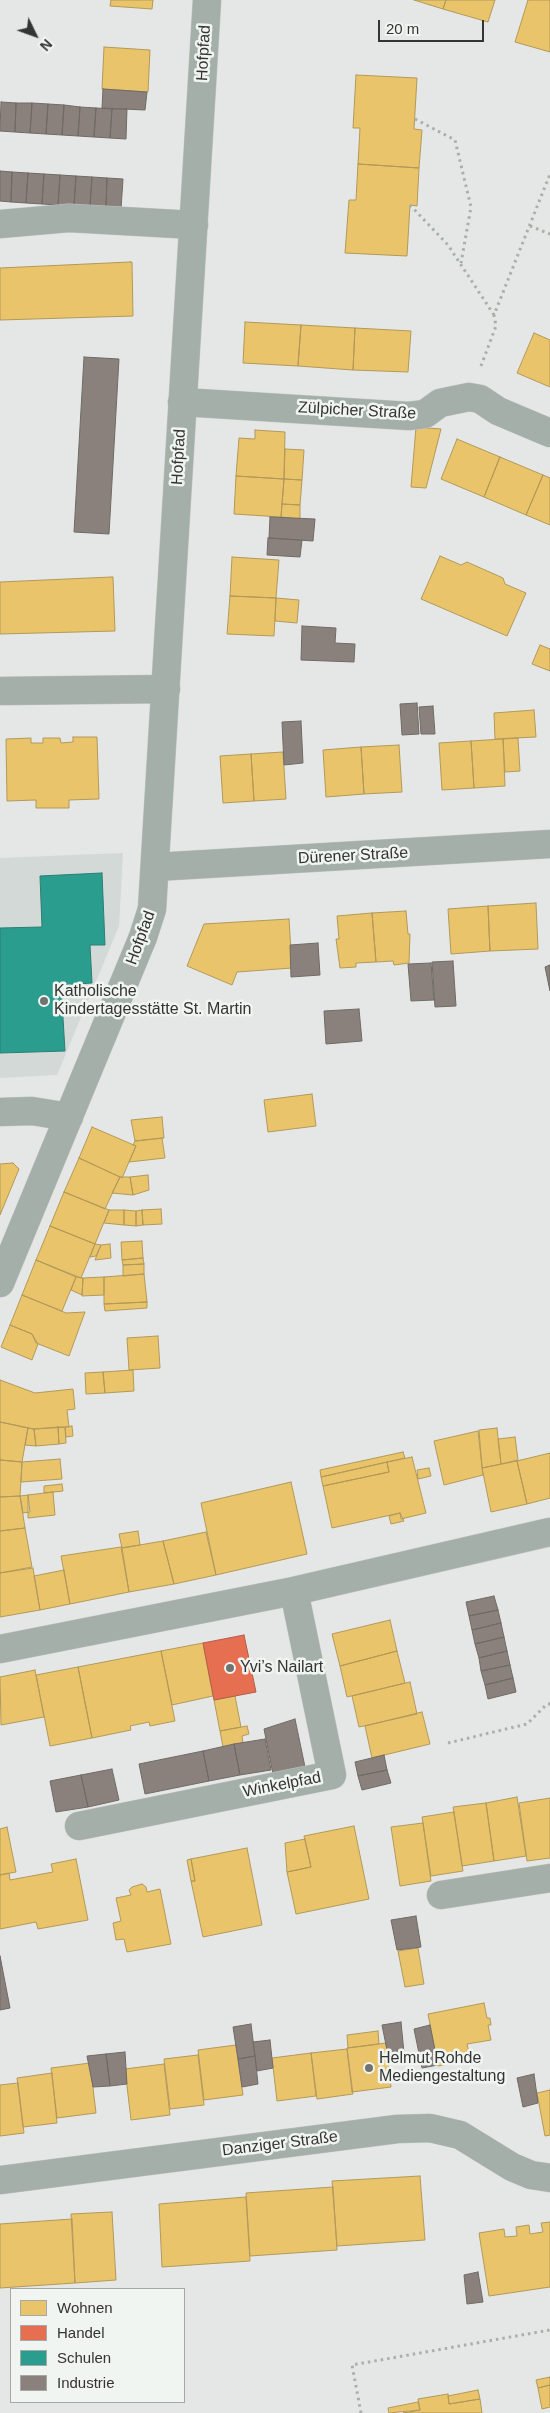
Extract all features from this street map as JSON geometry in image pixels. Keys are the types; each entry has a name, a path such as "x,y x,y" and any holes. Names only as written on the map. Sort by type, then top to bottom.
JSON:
{"street":[{"name":"Hofpfad","path":"0,1283 143,937 152,909 207,0"},
{"path":"0,224 69,218 194,225"},
{"path":"469,397 480,399 498,411 550,432"},
{"name":"Zülpicher Straße","path":"182,402 409,416 425,414 440,403 469,397"},
{"path":"0,691 166,689"},
{"name":"Dürener Straße","path":"155,867 550,844"},
{"path":"0,1112 32,1111 69,1117"},
{"path":"0,1649 294,1591 550,1532"},
{"name":"Winkelpfad","path":"79,1826 332,1775 294,1591"},
{"path":"441,1895 550,1878"},
{"name":"Danziger Straße","path":"0,2180 397,2129 430,2128 460,2135 512,2167 531,2175 550,2178"}],"path":[{"path":"415,119 455,140 471,207 461,263"},
{"path":"494,315 550,174"},
{"path":"410,206 448,245 494,315 496,326 469,397"},
{"path":"530,226 550,234"},
{"path":"448,1743 527,1724 550,1704"},
{"path":"361,2413 352,2365 550,2330"}],"shaded area":[{"name":"Katholische Kindertagesstätte St. Martin","path":"123,853 119,926 57,1075 0,1078 0,858"}],"building: Wohnen":[{"path":"111,0 153,0 152,9 110,6"},
{"path":"414,0 446,0 443,9"},
{"path":"446,0 495,0 488,22 443,9"},
{"path":"528,0 550,0 550,52 515,42"},
{"path":"104,47 150,50 148,92 102,89"},
{"path":"356,75 417,78 414,129 422,130 419,168 358,164 360,128 353,128"},
{"path":"358,164 419,168 417,206 410,205 407,256 345,253 349,200 356,200"},
{"path":"132,262 133,316 0,320 0,268"},
{"path":"245,322 301,325 298,366 243,363"},
{"path":"301,325 355,328 353,370 298,366"},
{"path":"355,328 411,331 408,372 353,370"},
{"path":"534,333 550,340 550,387 517,373"},
{"path":"416,427 441,429 426,488 411,487"},
{"path":"255,430 285,432 284,479 236,476 239,438 255,439"},
{"path":"457,439 500,457 484,497 441,479"},
{"path":"285,449 304,450 302,480 284,479"},
{"path":"500,457 543,475 526,515 484,497"},
{"path":"543,475 550,478 550,525 526,515"},
{"path":"236,476 284,479 281,517 234,514"},
{"path":"284,479 302,480 300,505 282,504"},
{"path":"282,504 300,505 300,519 281,517"},
{"path":"440,556 461,565 467,562 503,578 505,584 526,593 507,636 421,599"},
{"path":"232,557 279,560 276,598 230,596"},
{"path":"113,577 115,631 0,634 0,582"},
{"path":"230,596 276,598 274,636 227,634"},
{"path":"276,598 299,600 297,623 275,621"},
{"path":"540,645 550,649 550,671 532,664"},
{"path":"534,710 536,737 495,739 494,713"},
{"path":"73,737 97,737 99,799 69,800 69,808 36,808 36,800 7,801 6,739 31,738 31,743 43,743 43,738 60,738 61,743 73,742"},
{"path":"518,738 520,771 505,772 503,739"},
{"path":"503,739 505,786 474,788 471,741"},
{"path":"471,741 474,788 442,790 439,743"},
{"path":"399,745 402,792 364,794 361,747"},
{"path":"361,747 364,794 326,797 323,750"},
{"path":"283,752 286,799 254,801 251,754"},
{"path":"251,754 254,801 223,803 220,756"},
{"path":"536,903 538,949 490,951 488,906"},
{"path":"488,906 490,951 451,954 448,909"},
{"path":"406,911 408,934 410,934 409,963 394,965 393,961 376,962 372,913"},
{"path":"372,913 376,962 356,963 356,967 340,968 336,939 339,939 337,916"},
{"path":"289,919 292,968 237,972 232,985 187,966 204,924"},
{"path":"312,1094 316,1126 268,1132 264,1100"},
{"path":"162,1117 164,1138 135,1141 131,1120"},
{"path":"92,1127 136,1146 122,1178 79,1158"},
{"path":"162,1138 165,1158 129,1162 136,1146 133,1145 135,1141"},
{"path":"79,1158 120,1177 105,1209 64,1192"},
{"path":"13,1163 19,1169 0,1215 0,1164"},
{"path":"148,1175 149,1190 133,1195 130,1177"},
{"path":"120,1177 130,1177 133,1195 112,1193"},
{"path":"64,1192 109,1210 95,1244 50,1226"},
{"path":"161,1209 162,1224 143,1225 142,1210"},
{"path":"109,1210 124,1210 124,1225 104,1223"},
{"path":"124,1210 136,1211 136,1226 124,1225"},
{"path":"142,1210 143,1225 136,1226 136,1211"},
{"path":"50,1226 95,1244 81,1278 36,1260"},
{"path":"142,1241 143,1258 122,1260 121,1242"},
{"path":"95,1244 101,1245 96,1256 90,1257"},
{"path":"110,1244 111,1258 95,1260 101,1245"},
{"path":"143,1258 144,1264 123,1265 122,1260"},
{"path":"36,1260 76,1277 62,1311 22,1295"},
{"path":"144,1264 144,1274 123,1276 123,1265"},
{"path":"144,1274 147,1302 104,1304 104,1277"},
{"path":"76,1277 83,1278 82,1295 71,1290"},
{"path":"104,1277 104,1295 82,1296 83,1278"},
{"path":"22,1295 66,1313 85,1312 69,1356 36,1343 32,1334 10,1325"},
{"path":"147,1302 147,1308 105,1311 104,1304"},
{"path":"10,1325 32,1334 38,1344 32,1360 1,1347"},
{"path":"158,1336 160,1368 129,1370 127,1338"},
{"path":"133,1370 134,1391 105,1393 103,1372"},
{"path":"103,1372 105,1393 86,1394 85,1373"},
{"path":"0,1380 35,1393 73,1389 75,1409 67,1410 69,1427 34,1429 0,1422"},
{"path":"0,1422 28,1428 22,1462 0,1460"},
{"path":"72,1426 73,1436 66,1437 65,1427"},
{"path":"58,1427 65,1427 66,1443 59,1444"},
{"path":"58,1427 59,1444 36,1446 34,1429"},
{"path":"28,1428 34,1429 36,1446 25,1445"},
{"path":"497,1428 501,1464 482,1468 479,1430"},
{"path":"478,1431 483,1475 444,1485 434,1441"},
{"path":"515,1437 518,1460 501,1464 498,1439"},
{"path":"403,1452 405,1458 321,1477 320,1470"},
{"path":"550,1453 550,1498 527,1504 517,1461"},
{"path":"412,1457 426,1513 401,1519 400,1513 332,1528 323,1486 389,1472 387,1462"},
{"path":"60,1459 62,1479 21,1482 22,1462"},
{"path":"0,1460 22,1462 20,1496 0,1497"},
{"path":"517,1461 527,1504 491,1512 482,1468"},
{"path":"387,1462 389,1472 323,1486 321,1477"},
{"path":"429,1468 431,1476 418,1479 417,1470"},
{"path":"291,1482 307,1554 216,1575 201,1503"},
{"path":"62,1484 63,1491 44,1493 44,1486"},
{"path":"53,1492 55,1515 28,1518 28,1495"},
{"path":"28,1495 30,1512 23,1513 20,1496"},
{"path":"20,1496 25,1528 0,1531 0,1497"},
{"path":"400,1513 404,1521 391,1524 389,1516"},
{"path":"25,1528 32,1567 0,1573 0,1531"},
{"path":"138,1531 140,1545 122,1548 119,1534"},
{"path":"206,1532 216,1575 174,1584 163,1541"},
{"path":"163,1541 174,1584 129,1592 122,1548"},
{"path":"121,1547 129,1592 70,1604 61,1556"},
{"path":"33,1568 40,1610 0,1617 0,1573"},
{"path":"64,1570 70,1604 40,1610 34,1576"},
{"path":"390,1620 397,1651 340,1666 332,1634"},
{"path":"203,1643 213,1696 172,1705 161,1651"},
{"path":"161,1651 175,1721 150,1726 149,1722 130,1726 131,1730 92,1738 78,1667"},
{"path":"397,1651 405,1683 347,1697 340,1666"},
{"path":"78,1667 92,1738 50,1746 36,1675"},
{"path":"35,1670 44,1717 1,1725 0,1677"},
{"path":"410,1682 417,1714 359,1727 352,1696"},
{"path":"235,1696 241,1727 220,1731 214,1700"},
{"path":"422,1712 430,1744 372,1758 365,1726"},
{"path":"247,1726 249,1734 242,1736 243,1743 223,1747 220,1731"},
{"path":"517,1797 526,1856 494,1861 486,1803"},
{"path":"550,1798 550,1858 527,1861 519,1803"},
{"path":"486,1803 494,1861 462,1866 453,1807"},
{"path":"454,1812 463,1871 431,1876 422,1817"},
{"path":"423,1823 431,1881 400,1886 391,1827"},
{"path":"354,1826 369,1899 296,1914 287,1872 311,1867 304,1836"},
{"path":"7,1827 16,1872 0,1875 0,1829"},
{"path":"305,1839 311,1867 287,1872 285,1843"},
{"path":"247,1848 262,1925 203,1937 191,1881 195,1881 191,1859"},
{"path":"76,1859 88,1920 38,1929 36,1922 0,1929 0,1875 9,1873 10,1880 53,1872 51,1864"},
{"path":"191,1859 195,1881 191,1881 187,1860"},
{"path":"142,1884 146,1887 147,1892 160,1889 171,1944 127,1952 124,1939 116,1940 113,1923 121,1921 116,1898 131,1895 129,1890 132,1887"},
{"path":"418,1948 424,1984 405,1987 398,1951"},
{"path":"484,2003 487,2018 490,2018 491,2025 488,2025 491,2040 467,2044 471,2060 438,2066 428,2014"},
{"path":"378,2031 379,2044 348,2048 347,2035"},
{"path":"386,2043 391,2087 352,2092 347,2048"},
{"path":"236,2045 243,2095 204,2100 198,2050"},
{"path":"347,2049 353,2094 317,2099 311,2053"},
{"path":"311,2053 316,2096 277,2101 272,2058"},
{"path":"198,2055 204,2105 170,2109 164,2059"},
{"path":"90,2063 96,2113 57,2118 51,2068"},
{"path":"164,2064 170,2115 131,2120 125,2069"},
{"path":"52,2073 57,2123 23,2127 17,2078"},
{"path":"18,2083 24,2133 0,2136 0,2085"},
{"path":"550,2090 550,2135 545,2136 537,2093"},
{"path":"420,2176 425,2240 337,2246 332,2181"},
{"path":"333,2187 337,2250 250,2256 246,2193"},
{"path":"246,2197 250,2261 162,2267 159,2204"},
{"path":"112,2212 116,2280 75,2283 71,2214"},
{"path":"72,2219 75,2283 0,2288 0,2224"},
{"path":"550,2222 550,2287 489,2296 479,2233 504,2229 505,2237 517,2236 516,2227 529,2225 530,2234 543,2232 541,2223"},
{"path":"550,2377 550,2385 538,2388 536,2380"},
{"path":"550,2385 550,2407 542,2409 538,2388"},
{"path":"478,2390 480,2399 449,2404 448,2396"},
{"path":"448,2394 449,2404 480,2399 482,2413 403,2413 420,2410 418,2399"},
{"path":"418,2402 420,2410 389,2413 388,2408"}],"building: Handel":[{"path":"244,1635 256,1692 214,1700 203,1643"}],"building: Schulen":[{"path":"102,873 105,945 90,945 92,983 61,985 65,1051 0,1053 0,928 42,927 40,876"}],"building: Industrie":[{"path":"103,89 147,92 145,110 102,108"},
{"path":"1,102 16,103 15,132 0,131"},
{"path":"16,103 32,103 30,133 15,132"},
{"path":"32,103 48,104 46,134 30,133"},
{"path":"48,104 64,105 62,135 46,134"},
{"path":"64,105 80,107 78,136 62,135"},
{"path":"80,107 96,108 94,137 78,136"},
{"path":"96,108 112,109 110,138 94,137"},
{"path":"112,109 127,109 126,139 110,138"},
{"path":"0,171 12,172 11,202 0,201"},
{"path":"12,172 28,173 26,203 11,202"},
{"path":"28,173 44,174 42,204 26,203"},
{"path":"44,174 60,175 58,205 42,204"},
{"path":"60,175 76,176 74,206 58,205"},
{"path":"76,176 92,177 90,206 74,206"},
{"path":"92,177 107,178 106,208 90,206"},
{"path":"107,178 123,179 121,209 106,208"},
{"path":"84,357 119,359 109,534 74,532"},
{"path":"270,517 315,519 313,541 269,538"},
{"path":"268,538 302,540 300,557 267,555"},
{"path":"302,626 336,628 335,643 355,644 354,662 301,660"},
{"path":"417,703 419,734 402,735 400,704"},
{"path":"433,706 435,734 421,734 419,707"},
{"path":"301,721 303,763 284,765 282,722"},
{"path":"318,943 320,975 291,977 290,945"},
{"path":"453,961 456,1006 435,1007 432,962"},
{"path":"431,963 434,1000 411,1001 408,964"},
{"path":"550,965 550,991 545,967"},
{"path":"359,1009 362,1041 326,1044 324,1011"},
{"path":"494,1596 498,1610 469,1616 466,1602"},
{"path":"498,1610 501,1623 472,1630 469,1616"},
{"path":"501,1623 504,1637 475,1644 472,1630"},
{"path":"504,1637 507,1651 479,1658 475,1644"},
{"path":"507,1651 510,1665 481,1671 479,1658"},
{"path":"510,1665 513,1678 485,1685 481,1671"},
{"path":"513,1678 516,1692 488,1699 485,1685"},
{"path":"295,1719 305,1767 273,1774 264,1729"},
{"path":"265,1739 271,1770 240,1775 234,1744"},
{"path":"234,1744 240,1775 209,1781 203,1751"},
{"path":"203,1751 209,1781 145,1794 139,1764"},
{"path":"384,1755 387,1770 358,1776 355,1762"},
{"path":"112,1769 119,1800 88,1807 81,1775"},
{"path":"387,1770 391,1783 362,1790 358,1776"},
{"path":"81,1775 88,1807 56,1812 50,1781"},
{"path":"416,1916 421,1947 397,1950 391,1920"},
{"path":"0,1956 10,2008 0,2010"},
{"path":"401,2022 404,2053 388,2055 382,2025"},
{"path":"251,2024 255,2056 238,2059 233,2027"},
{"path":"430,2025 438,2065 422,2068 414,2029"},
{"path":"270,2040 273,2068 257,2071 253,2042"},
{"path":"125,2052 127,2084 110,2086 106,2054"},
{"path":"106,2054 110,2086 93,2087 87,2056"},
{"path":"255,2056 258,2084 242,2087 238,2059"},
{"path":"534,2074 538,2103 523,2107 517,2078"},
{"path":"478,2272 483,2302 467,2304 464,2275"}],"place":[{"name":"Katholische Kindertagesstätte St. Martin","path":"44,1001"},
{"name":"Yvi’s Nailart","path":"230,1668"},
{"name":"Helmut Rohde Mediengestaltung","path":"369,2068"}]}
